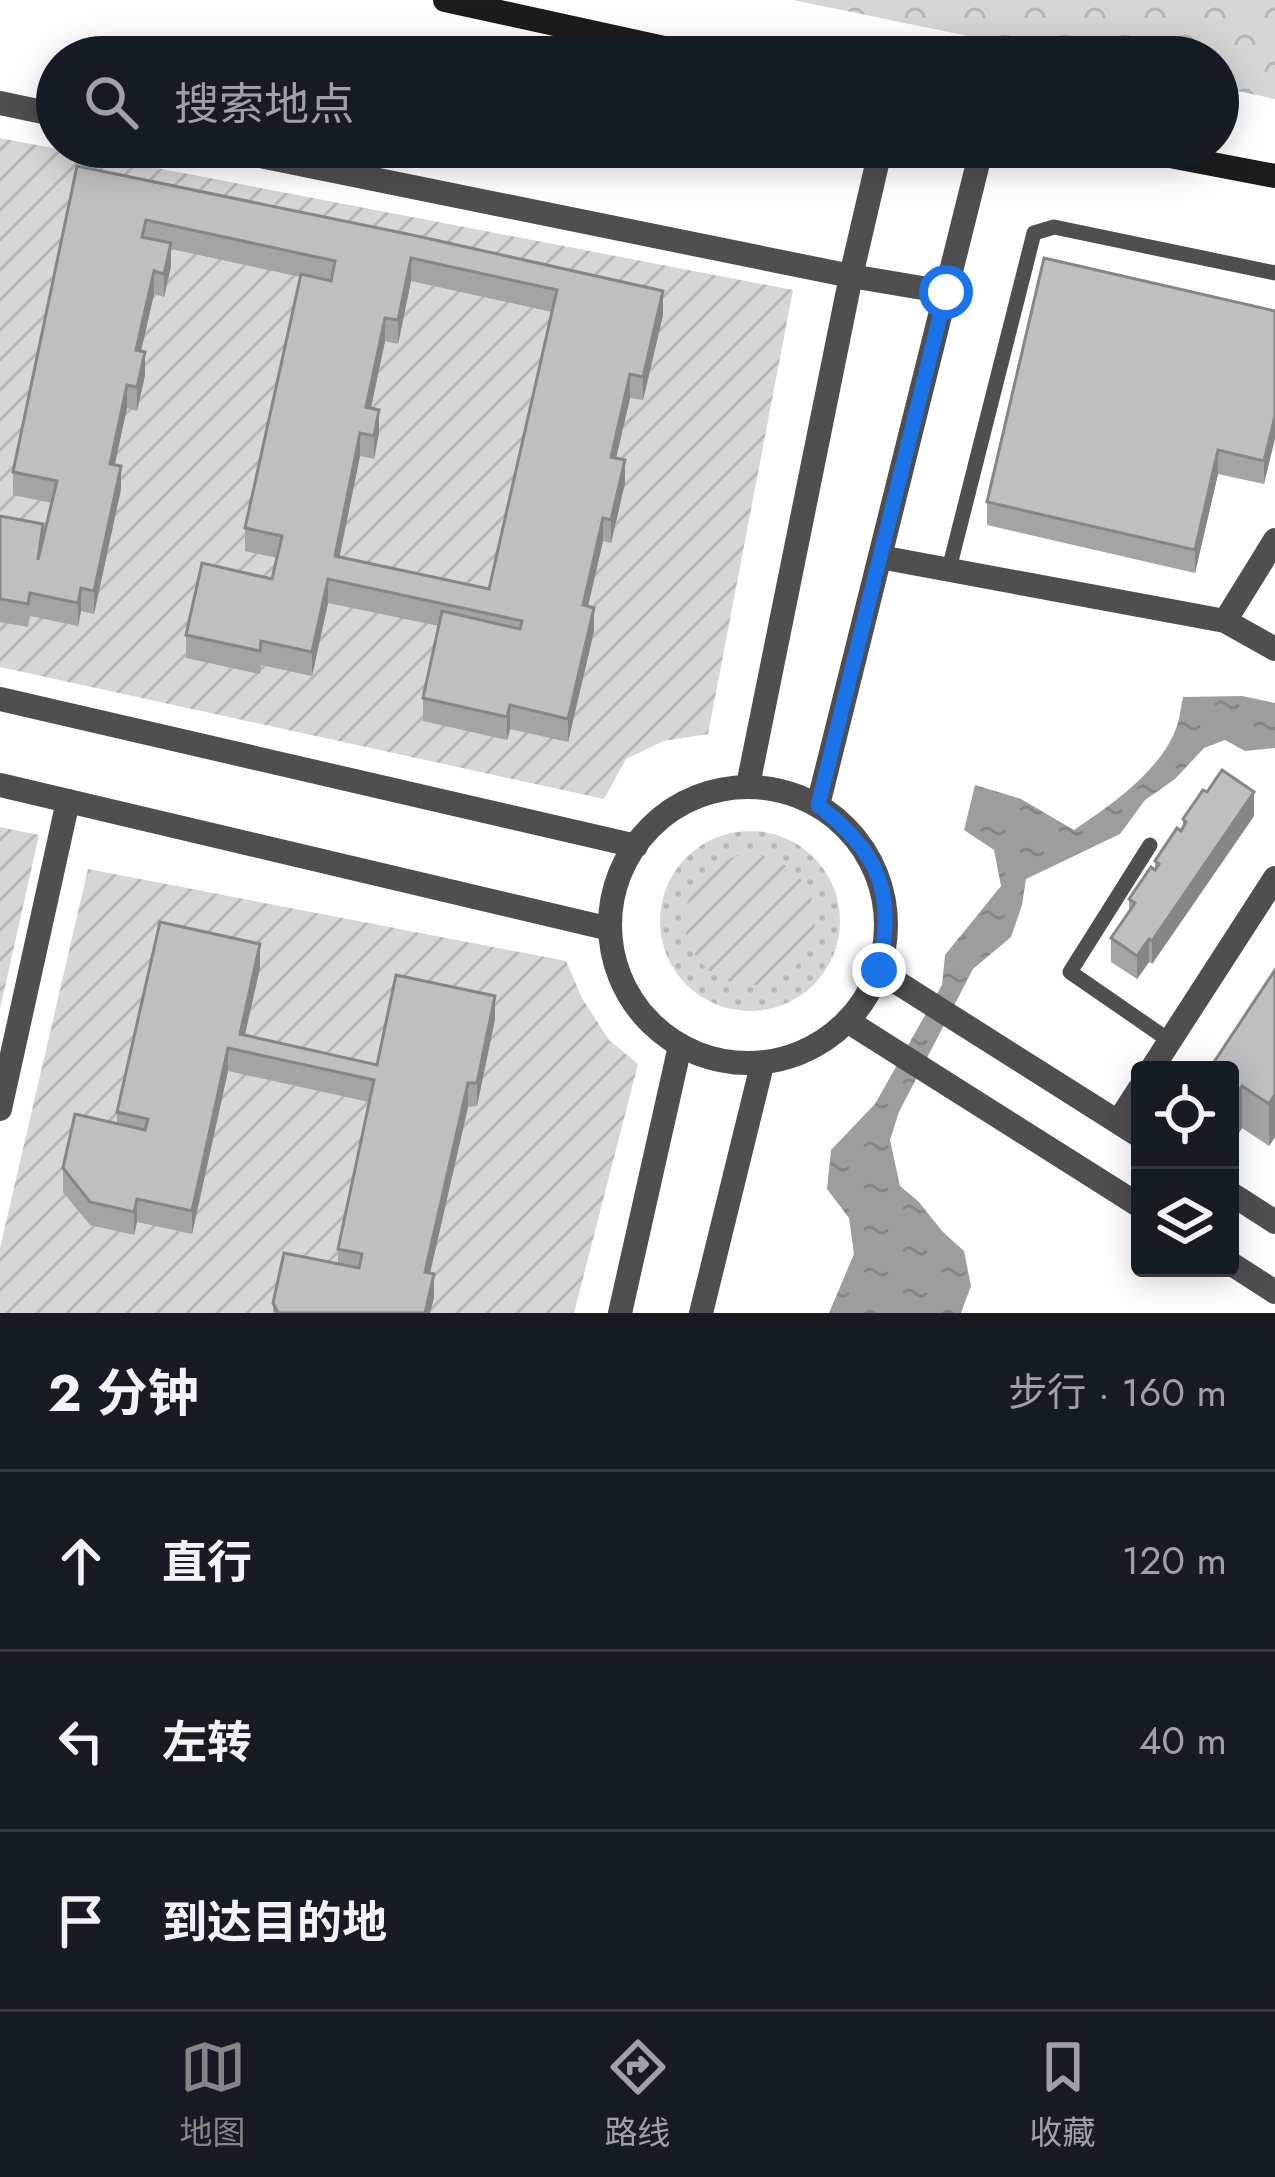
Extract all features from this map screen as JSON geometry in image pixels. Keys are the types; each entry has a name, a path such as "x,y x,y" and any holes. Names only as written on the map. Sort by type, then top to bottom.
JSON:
{"street":[{"path":"445,0 484,4 617,36"},
{"path":"0,103 36,111"},
{"path":"319,168 946,292"},
{"path":"748,785 876,168"},
{"path":"818,805 977,168"},
{"path":"1233,168 1275,176"},
{"path":"1225,621 1275,540"},
{"path":"880,557 1225,621 1275,649"},
{"path":"0,699 637,846"},
{"path":"0,785 606,928"},
{"path":"748,785 789,792 818,805 848,829 871,859 884,895 887,933 879,970 849,1022 828,1038 762,1065 707,1058 680,1046 647,1021 624,987 606,928 622,868 645,833 677,806 716,790 748,785"},
{"path":"0,1109 68,801"},
{"path":"1157,1061 1275,878"},
{"path":"879,970 1131,1130"},
{"path":"849,1022 1131,1200"},
{"path":"620,1313 680,1046"},
{"path":"701,1313 762,1065"},
{"path":"1118,1122 1131,1102"},
{"path":"1239,1199 1275,1222"},
{"path":"1239,1269 1275,1292"}],"lane":[{"path":"949,569 1034,233 1054,226 1275,273"},
{"path":"1150,844 1070,972 1170,1041"}],"green space":[{"path":"793,0 1275,0 1275,99 1239,91 1239,36 969,36"},
{"path":"0,138 36,145 36,168 157,168 793,290 708,734 664,741 626,759 604,799 0,667"},
{"path":"0,827 39,835 0,1009"},
{"path":"750,831 784,838 813,858 833,887 840,921 833,955 813,984 784,1004 750,1011 716,1004 687,984 667,955 660,921 667,887 687,858 716,838"},
{"path":"750,855 775,860 796,874 810,895 815,920 810,945 796,966 775,980 750,985 725,980 704,966 690,945 685,920 690,895 704,874 725,860"},
{"path":"88,869 566,961 582,998 609,1040 638,1064 574,1313 0,1313 0,1248"}],"water":[{"path":"1242,696 1275,703 1275,748 1245,751 1225,740 1204,748 1175,779 1145,800 1120,834 1026,879 1011,937 973,969 899,1112 890,1140 900,1186 964,1251 971,1286 961,1313 829,1313 854,1254 849,1218 827,1189 831,1150 875,1104 942,985 945,955 1001,886 994,850 964,830 975,785 1021,799 1074,830 1134,785 1160,757 1177,726 1183,697"}],"building":[{"path":"77,168 663,291 643,377 630,374 611,457 625,460 611,520 603,518 583,605 594,608 568,719 510,705 507,717 423,698 442,611 520,629 522,621 328,579 312,652 261,641 260,651 186,635 202,563 272,579 282,536 245,528 301,274 331,281 335,261 146,220 142,237 171,243 164,274 154,271 136,350 145,352 137,387 127,385 110,464 121,466 94,591 81,588 78,603 30,593 28,604 0,599 0,516 43,524 38,560 57,481 13,472","holes":["411,258 557,290 489,589 335,556 360,433 374,436 379,410 366,407 385,318 398,320"]},
{"path":"1044,258 1275,311 1275,416 1264,461 1218,450 1195,550 987,502"},
{"path":"1222,770 1254,792 1137,956 1111,938 1135,903 1129,899 1151,867 1155,870 1159,864 1155,861 1177,828 1181,831 1183,819"},
{"path":"160,922 260,944 240,1034 377,1065 396,975 495,996 477,1083 468,1083 425,1272 434,1274 425,1313 278,1313 273,1303 284,1253 359,1268 362,1254 338,1249 374,1080 228,1048 192,1211 137,1199 134,1212 90,1202 63,1168 75,1114 145,1130 148,1119 117,1112"},
{"path":"1275,970 1275,1094 1269,1104 1242,1086 1239,1090 1239,1061 1215,1061"}],"route":[{"path":"879,970 887,933 884,895 871,859 848,829 818,805 946,292"}]}
